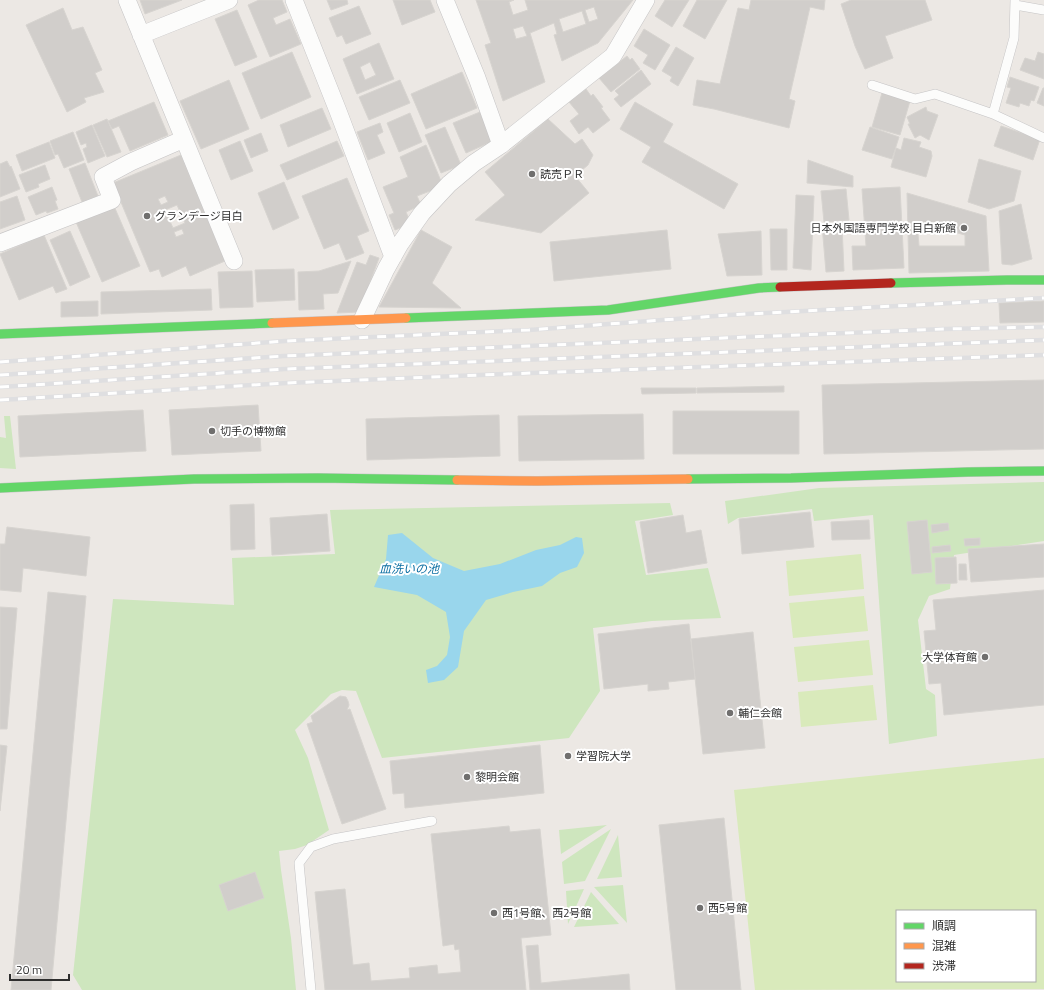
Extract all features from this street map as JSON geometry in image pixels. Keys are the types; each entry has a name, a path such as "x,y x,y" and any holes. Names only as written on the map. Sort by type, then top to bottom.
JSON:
{"street":[{"path":"127,0 234,260"},
{"path":"141,35 229,0"},
{"path":"294,0 393,257"},
{"path":"445,0 477,78 501,145"},
{"path":"362,320 386,269 400,244 422,212 448,184 474,162 501,145 613,56 646,0"},
{"path":"0,243 112,200 103,177 131,162 184,140"},
{"path":"0,334 608,310 759,288 1044,280"},
{"path":"0,488 194,479 318,478 537,481 791,478 960,472 1044,471"}],"lane":[{"path":"993,114 1014,38 1015,3 1044,10"},
{"path":"872,85 914,98 935,94 993,114 1044,138"},
{"path":"310,990 299,863 311,847 333,839 432,821"}],"green space":[{"path":"4,416 10,416 16,469 0,468 0,437 6,438"},
{"path":"1044,482 1044,541 954,555 950,589 929,596 918,620 926,689 935,695 937,736 889,744 873,515 814,521 812,509 738,518 728,524 725,501 819,488"},
{"path":"670,503 673,515 635,521 646,575 708,568 721,618 652,621 593,628 600,691 569,738 382,758 356,691 342,690 331,694 295,730 308,758 329,830 307,845 295,849 279,851 291,938 296,990 82,990 73,975 113,599 234,605 232,558 335,554 330,510"},
{"path":"861,554 864,589 789,596 786,561"},
{"path":"864,596 868,631 793,638 789,603"},
{"path":"869,640 873,675 798,682 794,647"},
{"path":"873,685 877,720 801,727 798,692"},
{"path":"1044,758 1044,989 755,990 734,790"},
{"path":"607,825 561,854 559,830"},
{"path":"611,829 585,881 564,884 562,862"},
{"path":"618,835 622,877 597,879"},
{"path":"623,885 627,923 594,887"},
{"path":"584,889 568,924 566,891"},
{"path":"591,892 619,924 574,927"}],"water":[{"name":"血洗いの池","path":"402,533 433,558 464,571 500,564 536,550 560,545 576,537 582,538 584,553 577,567 560,573 542,586 513,592 486,600 464,631 458,667 444,680 428,683 426,670 437,666 447,655 450,637 446,612 417,595 374,587 386,559 388,535"}],"building":[{"path":"140,0 182,0 145,14"},
{"path":"259,0 282,0 287,12 273,18 276,25 290,19 301,44 270,57 248,5"},
{"path":"327,0 347,0 348,4 331,10"},
{"path":"393,0 430,0 435,12 402,25"},
{"path":"476,0 514,0 509,2 513,15 528,10 525,0 633,0 598,43 562,61 554,35 557,34 554,23 530,33 545,82 503,101 485,45 491,43","holes":["594,7 598,19 589,22 585,10","582,11 586,24 563,32 559,19","523,26 527,36 516,39 513,29"]},
{"path":"665,0 689,0 672,27 655,16"},
{"path":"697,0 727,0 705,39 683,26"},
{"path":"751,0 825,0 824,10 810,7 789,99 795,101 789,128 693,105 697,80 720,84 738,8 749,10"},
{"path":"851,0 925,0 932,20 885,36 893,58 865,69 855,46 841,4"},
{"path":"359,6 371,34 346,44 342,35 337,37 329,18"},
{"path":"63,8 72,30 83,27 102,70 95,73 104,92 84,98 86,102 67,112 26,25"},
{"path":"237,10 257,57 235,66 215,19"},
{"path":"644,29 670,45 655,70 643,63 648,55 634,46"},
{"path":"379,43 394,79 357,94 343,59","holes":["370,62 376,75 365,80 360,67"]},
{"path":"676,47 694,58 678,86 670,81 672,77 662,71"},
{"path":"292,52 311,97 261,119 242,73"},
{"path":"1038,52 1044,54 1044,79 1020,70 1025,58 1035,61"},
{"path":"627,56 630,60 632,58 640,69 611,92 599,78"},
{"path":"641,70 651,84 621,107 614,99 619,95 615,91"},
{"path":"462,72 477,108 426,129 411,94"},
{"path":"1010,77 1039,87 1034,101 1031,100 1029,106 1020,103 1019,107 1006,103 1011,88 1007,87"},
{"path":"229,80 249,129 201,149 180,101"},
{"path":"400,80 410,103 369,120 359,97"},
{"path":"1044,88 1044,106 1037,103"},
{"path":"586,89 591,96 593,94 603,107 601,108 610,120 593,133 588,127 579,134 570,121 579,114 569,102"},
{"path":"882,93 910,101 900,135 872,127"},
{"path":"154,102 168,135 130,151 119,126 112,129 108,121"},
{"path":"635,102 673,124 663,142 738,184 724,209 642,162 651,147 620,129"},
{"path":"926,107 927,111 938,115 929,140 920,135 915,138 908,124 910,124 907,117"},
{"path":"322,108 331,129 288,147 280,125"},
{"path":"480,112 493,141 466,153 453,123"},
{"path":"410,113 422,142 399,152 387,123"},
{"path":"107,119 121,152 107,157 93,125"},
{"name":"読売ＰＲ","path":"548,119 575,144 582,139 593,155 588,165 575,176 589,193 541,233 475,220 505,195 485,172"},
{"path":"380,123 383,132 377,135 385,153 368,160 357,132"},
{"path":"92,125 105,156 88,163 83,149 87,147 86,143 81,145 76,132"},
{"path":"1001,126 1040,139 1033,160 994,146"},
{"path":"445,127 461,165 441,173 425,135"},
{"path":"870,127 899,137 892,159 862,150"},
{"path":"73,132 84,160 64,168 58,154 55,155 50,141"},
{"path":"261,133 268,151 251,158 244,140"},
{"path":"904,138 921,142 919,147 931,151 932,156 926,177 891,167 896,148 901,150"},
{"path":"240,141 253,171 231,180 219,150"},
{"path":"337,141 344,156 287,180 280,165"},
{"path":"49,142 55,158 22,171 16,155"},
{"path":"426,145 443,186 417,196 421,205 406,212 411,224 395,230 389,215 394,213 383,187 408,177 400,157"},
{"name":"グランデージ目白","path":"181,155 225,261 190,276 186,266 162,277 159,269 150,272 113,183","holes":["165,196 168,202 161,205 158,199","177,205 185,223 173,228 165,210","182,229 184,234 176,237 174,232"]},
{"path":"979,159 1021,171 1014,201 989,209 968,202"},
{"path":"808,160 853,176 853,187 807,183"},
{"path":"7,161 10,167 11,166 20,189 0,197 0,164"},
{"path":"85,163 98,196 82,202 69,169"},
{"path":"45,165 50,179 38,184 39,187 26,192 19,175"},
{"path":"347,178 369,231 357,236 364,253 346,260 339,243 324,249 302,196"},
{"path":"284,182 299,218 273,230 258,193"},
{"path":"52,187 57,200 55,201 58,209 47,213 46,211 36,215 28,197"},
{"path":"900,187 904,268 853,270 852,246 866,246 862,189"},
{"path":"846,189 849,220 824,222 821,191"},
{"name":"日本外国語専門学校 目白新館","path":"907,193 986,216 989,271 909,273","holes":["917,222 965,235 965,246 919,246"]},
{"path":"796,195 814,196 811,270 793,268"},
{"path":"17,196 25,220 0,229 0,202"},
{"path":"1021,204 1032,259 1012,265 1002,264 999,211"},
{"path":"114,206 140,266 102,282 76,222"},
{"path":"822,225 842,225 844,271 826,272"},
{"path":"770,229 787,229 787,270 771,270"},
{"path":"421,230 452,247 432,283 461,308 379,307"},
{"path":"667,230 671,269 554,281 550,242"},
{"path":"70,231 90,277 70,286 50,240"},
{"path":"761,231 762,275 727,276 718,234"},
{"path":"44,235 67,289 56,293 53,286 19,300 0,254"},
{"path":"370,255 379,258 359,312 337,313 357,262 366,265"},
{"path":"351,261 338,293 323,294 324,309 299,310 298,272 319,271"},
{"path":"294,269 295,300 257,302 255,270"},
{"path":"252,271 253,307 220,308 218,272"},
{"path":"211,289 212,310 101,314 101,292"},
{"path":"98,301 98,316 61,317 61,302"},
{"path":"1044,301 1044,322 1000,323 999,303"},
{"path":"1044,380 1044,449 824,454 822,385"},
{"path":"784,386 784,392 697,393 697,388"},
{"path":"641,388 696,388 696,393 642,394"},
{"path":"258,405 261,451 172,455 169,410"},
{"path":"143,410 146,451 20,457 18,416"},
{"path":"673,411 799,411 799,454 673,454"},
{"path":"643,414 644,459 519,461 518,416"},
{"path":"499,415 500,456 367,460 366,419"},
{"path":"254,504 255,549 231,550 230,505"},
{"path":"810,512 814,547 742,554 739,519"},
{"path":"327,514 330,551 272,555 270,518"},
{"path":"683,515 686,533 701,530 707,563 648,573 640,522"},
{"path":"869,520 870,539 832,540 831,522"},
{"path":"927,520 932,572 912,574 907,522"},
{"path":"948,523 949,530 932,533 931,525"},
{"path":"7,527 90,537 86,576 23,568 21,592 0,590 0,544 5,544"},
{"path":"980,538 980,545 965,546 964,539"},
{"path":"1044,544 1044,577 971,582 968,549"},
{"path":"950,545 951,551 932,553 932,547"},
{"path":"956,557 957,583 936,584 935,558"},
{"path":"959,564 966,564 967,580 959,580"},
{"name":"大学体育館","path":"1044,590 1044,705 944,715 941,683 929,684 924,631 936,630 933,600"},
{"path":"48,592 86,596 51,990 11,990"},
{"path":"0,607 17,608 7,729 0,729"},
{"path":"689,624 695,679 668,682 669,689 648,691 648,684 604,689 598,634"},
{"name":"輔仁会館","path":"753,632 765,748 703,754 691,639"},
{"path":"340,696 346,697 348,701 349,705 347,710 350,709 386,809 342,824 307,724 313,722 311,716"},
{"path":"0,745 7,746 0,811"},
{"name":"黎明会館","path":"540,745 544,793 405,808 404,793 393,794 390,761"},
{"name":"西5号館","path":"724,818 741,990 676,990 659,825"},
{"name":"西1号館、西2号館","path":"509,826 510,832 540,829 551,935 521,938 526,990 325,990 315,892 345,889 353,965 369,963 371,981 410,978 409,968 437,965 438,974 461,972 459,949 455,950 454,944 443,946 431,834"},
{"path":"255,872 264,898 228,911 219,885"},
{"path":"538,945 541,983 629,974 630,990 530,990 526,946"}],"railway":[{"path":"0,362 285,341 529,330 729,315 1044,298"},
{"path":"0,375 284,356 944,329 1044,327"},
{"path":"0,387 285,369 1044,340"},
{"path":"0,400 287,383 1044,355"}],"traffic: fast":[{"path":"891,283 1044,280"},
{"path":"406,318 608,310 759,288 780,287"},
{"path":"0,334 272,323"},
{"path":"688,479 791,478 1044,471"},
{"path":"0,488 194,479 318,478 457,480"}],"traffic: slow":[{"path":"272,323 406,318"},
{"path":"457,480 537,481 688,479"}],"traffic: jam":[{"path":"780,287 891,283"}],"place":[{"name":"読売ＰＲ","path":"532,174"},
{"name":"グランデージ目白","path":"147,216"},
{"name":"日本外国語専門学校 目白新館","path":"964,228"},
{"name":"切手の博物館","path":"212,431"},
{"name":"大学体育館","path":"985,657"},
{"name":"輔仁会館","path":"730,713"},
{"name":"学習院大学","path":"568,756"},
{"name":"黎明会館","path":"467,777"},
{"name":"西5号館","path":"700,908"},
{"name":"西1号館、西2号館","path":"494,913"}]}
